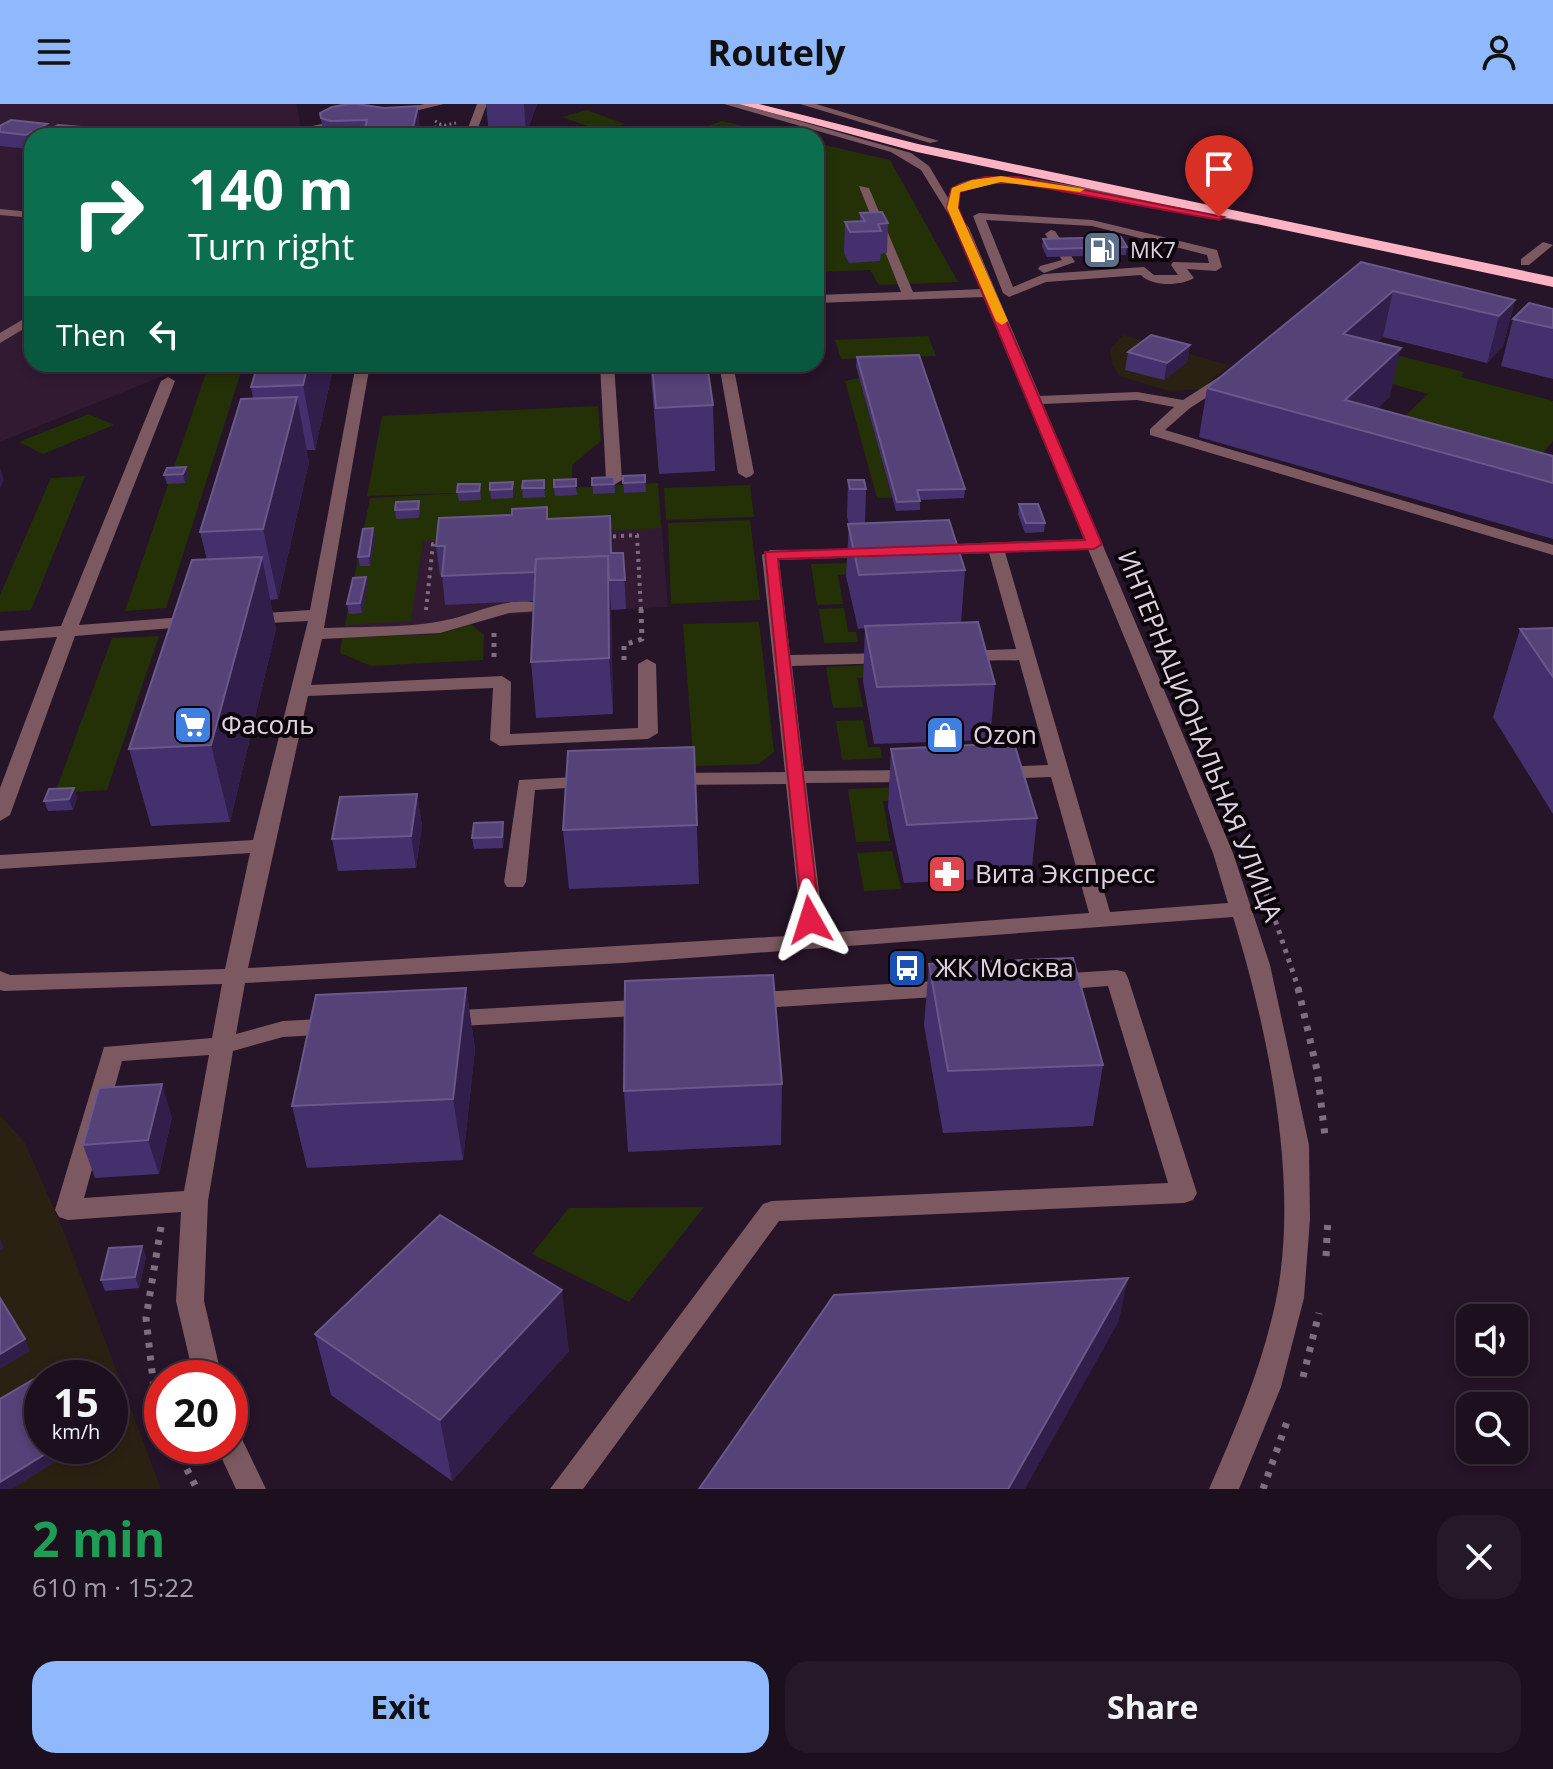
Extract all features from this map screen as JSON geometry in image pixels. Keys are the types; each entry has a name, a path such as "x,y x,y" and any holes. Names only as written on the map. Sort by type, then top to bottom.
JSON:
{"highway":[{"path":"745,104 917,148 1553,282"},
{"path":"787,104 934,141 1553,268"}],"street":[{"path":"382,115 439,104"},
{"path":"473,128 482,104"},
{"name":"ИНТЕРНАЦИОНАЛЬНАЯ УЛИЦА","path":"729,104 813,128"},
{"path":"805,104 934,141"},
{"path":"316,128 354,121"},
{"name":"ИНТЕРНАЦИОНАЛЬНАЯ УЛИЦА","path":"824,131 910,156 927,166 942,197 973,229 1035,400 1223,853 1259,965 1296,1145 1297,1219 1290,1298 1267,1387 1224,1489"},
{"path":"952,208 955,190 962,186 1018,180 1219,217 1266,222"},
{"path":"863,188 908,295"},
{"path":"0,212 24,214"},
{"path":"824,299 908,295 993,286 1069,262 1151,256 1147,244 1112,236 973,229 979,216 1092,223 1213,253 1216,267 1177,265 1188,278 1151,279 1144,271 1044,278 1009,293 993,286"},
{"path":"1051,234 1069,262"},
{"path":"1525,262 1547,245"},
{"path":"0,339 24,323"},
{"path":"1239,368 1210,392 1185,405 1155,432 1553,550"},
{"path":"204,1360 190,1301 195,1201 234,979 315,625 362,372"},
{"path":"607,372 614,480"},
{"path":"727,372 746,473"},
{"path":"0,815 68,631 168,381"},
{"path":"1035,400 1137,396 1185,405"},
{"path":"814,941 770,555 1094,544"},
{"path":"996,548 1102,920"},
{"path":"0,636 229,620 440,628 508,608 533,607"},
{"path":"942,656 1026,654"},
{"path":"781,661 910,657"},
{"path":"299,691 502,682 500,740 648,733 647,664"},
{"path":"975,774 1060,771"},
{"path":"652,780 930,775"},
{"path":"515,882 526,784 620,781"},
{"path":"0,862 262,846"},
{"path":"0,979 4,983 234,979 1242,909"},
{"path":"565,1489 772,1211 1184,1193 1117,978 1038,983"},
{"path":"718,1003 974,987"},
{"path":"415,1021 670,1005"},
{"path":"195,1201 68,1210 112,1053 222,1046 283,1029 355,1025"},
{"path":"239,1464 251,1489"}],"path":[{"path":"430,128 477,119"},
{"path":"1254,860 1298,991 1324,1107 1325,1137"},
{"path":"1325,1262 1328,1215"},
{"path":"1300,1385 1315,1340 1319,1309"},
{"path":"1263,1489 1289,1414"},
{"path":"184,1464 197,1489"}],"shaded area":[{"path":"0,104 297,104 301,128 24,128 24,372 172,372 0,442"},
{"path":"1123,335 1229,365 1201,389 1169,391 1119,376 1112,364 1110,349"},
{"path":"658,483 668,607 505,615 439,634 342,638 370,498"},
{"path":"0,1115 25,1143 64,1232 112,1360 24,1360 24,1464 128,1464 128,1402 144,1444 144,1464 152,1464 161,1489 0,1489"}],"green space":[{"path":"587,110 625,124 593,128 562,117"},
{"path":"722,121 752,128 702,128"},
{"path":"824,145 890,160 958,282 879,285 870,270 824,272"},
{"path":"928,336 936,356 841,359 835,340"},
{"path":"1400,356 1464,372 1461,377 1553,401 1553,441 1522,477 1382,438 1428,394 1374,379"},
{"path":"919,364 867,405 892,498 877,498 845,381 859,378 856,366"},
{"path":"206,372 241,372 166,608 125,611"},
{"path":"598,406 601,441 572,465 572,488 658,483 661,528 423,541 411,621 345,625 370,498 483,492 367,496 382,416"},
{"path":"89,414 114,425 43,454 19,442"},
{"path":"85,476 31,610 0,612 0,595 51,478"},
{"path":"750,485 754,517 666,520 664,488"},
{"path":"750,520 760,600 671,604 668,523"},
{"path":"850,563 852,574 838,575 843,604 817,605 811,564"},
{"path":"844,608 848,632 856,632 858,642 824,643 819,609"},
{"path":"759,622 774,752 759,764 694,766 683,624"},
{"path":"471,624 484,635 483,660 371,666 340,653 342,638 439,634"},
{"path":"159,636 107,790 55,793 112,638"},
{"path":"899,664 902,676 857,678 863,707 833,708 826,667"},
{"path":"863,720 868,747 880,747 882,758 842,760 836,721"},
{"path":"936,786 939,799 883,801 890,841 856,842 848,789"},
{"path":"892,851 901,889 864,891 857,853"},
{"path":"704,1207 629,1302 532,1254 569,1208"}],"building":[{"path":"348,104 384,108 418,106 413,128 365,128 367,120 330,121 321,118 320,113"},
{"path":"11,120 47,124 39,128 24,128 24,135 0,132 0,126"},
{"path":"58,125 94,128 52,128"},
{"path":"882,212 888,223 878,224 881,231 850,232 845,222 865,221 860,213"},
{"path":"1121,237 1127,247 1048,249 1043,239"},
{"path":"1361,262 1515,300 1499,316 1393,291 1343,334 1401,348 1345,400 1553,456 1553,483 1207,388"},
{"path":"1529,303 1553,309 1553,328 1513,319"},
{"path":"1151,335 1190,345 1167,363 1128,352"},
{"path":"919,355 965,489 917,490 920,501 897,502 857,357"},
{"path":"256,372 306,372 303,385 251,387"},
{"path":"653,372 708,372 713,405 656,408"},
{"path":"297,397 263,529 200,532 241,399"},
{"path":"186,467 183,474 164,475 167,468"},
{"path":"645,475 645,482 623,483 623,476"},
{"path":"614,477 614,484 592,485 592,478"},
{"path":"576,479 576,486 554,487 554,480"},
{"path":"544,480 544,488 522,488 523,481"},
{"path":"848,480 864,480 866,489 850,489"},
{"path":"513,482 512,489 490,490 490,483"},
{"path":"458,484 480,484 479,491 457,492"},
{"path":"419,501 418,509 395,510 396,502"},
{"path":"1019,504 1038,504 1045,523 1026,523"},
{"path":"547,507 547,519 610,516 611,553 623,553 625,580 609,580 608,556 536,559 535,572 442,576 445,546 436,546 439,518 512,515 512,509"},
{"path":"949,520 965,570 859,575 848,524"},
{"path":"373,528 369,556 358,557 363,529"},
{"path":"608,556 609,658 531,662 536,559"},
{"path":"262,557 211,745 129,749 192,560"},
{"path":"366,577 360,603 347,604 353,578"},
{"path":"978,622 995,684 877,687 865,626"},
{"path":"1553,628 1553,677 1520,629"},
{"path":"1014,743 1037,818 907,825 891,749"},
{"path":"694,747 697,825 563,830 568,751"},
{"path":"74,788 69,799 44,801 49,789"},
{"path":"417,794 411,836 332,839 340,797"},
{"path":"503,822 502,837 472,838 474,823"},
{"path":"1073,958 1103,1065 948,1071 929,964"},
{"path":"773,975 782,1084 624,1091 625,981"},
{"path":"466,988 453,1099 292,1106 316,995"},
{"path":"162,1084 148,1140 83,1145 99,1088"},
{"path":"440,1215 562,1290 440,1420 315,1334"},
{"path":"142,1246 135,1277 101,1280 109,1248"},
{"path":"1128,1278 1008,1489 699,1489 834,1295"},
{"path":"0,1298 25,1339 0,1354"},
{"path":"24,1385 24,1464 29,1464 0,1482 0,1399"}],"slow traffic":[{"path":"1002,321 952,208 955,190 972,183 1001,179 1080,189"}],"place":[{"name":"МК7","path":"1102,250"},
{"name":"Фасоль","path":"193,725"},
{"name":"Ozon","path":"945,735"},
{"name":"Вита Экспресс","path":"947,874"},
{"name":"ЖК Москва","path":"907,968"}],"route":[{"path":"810,920 770,555 1094,544 952,208 955,190 985,180 1018,180 1219,217"}]}
